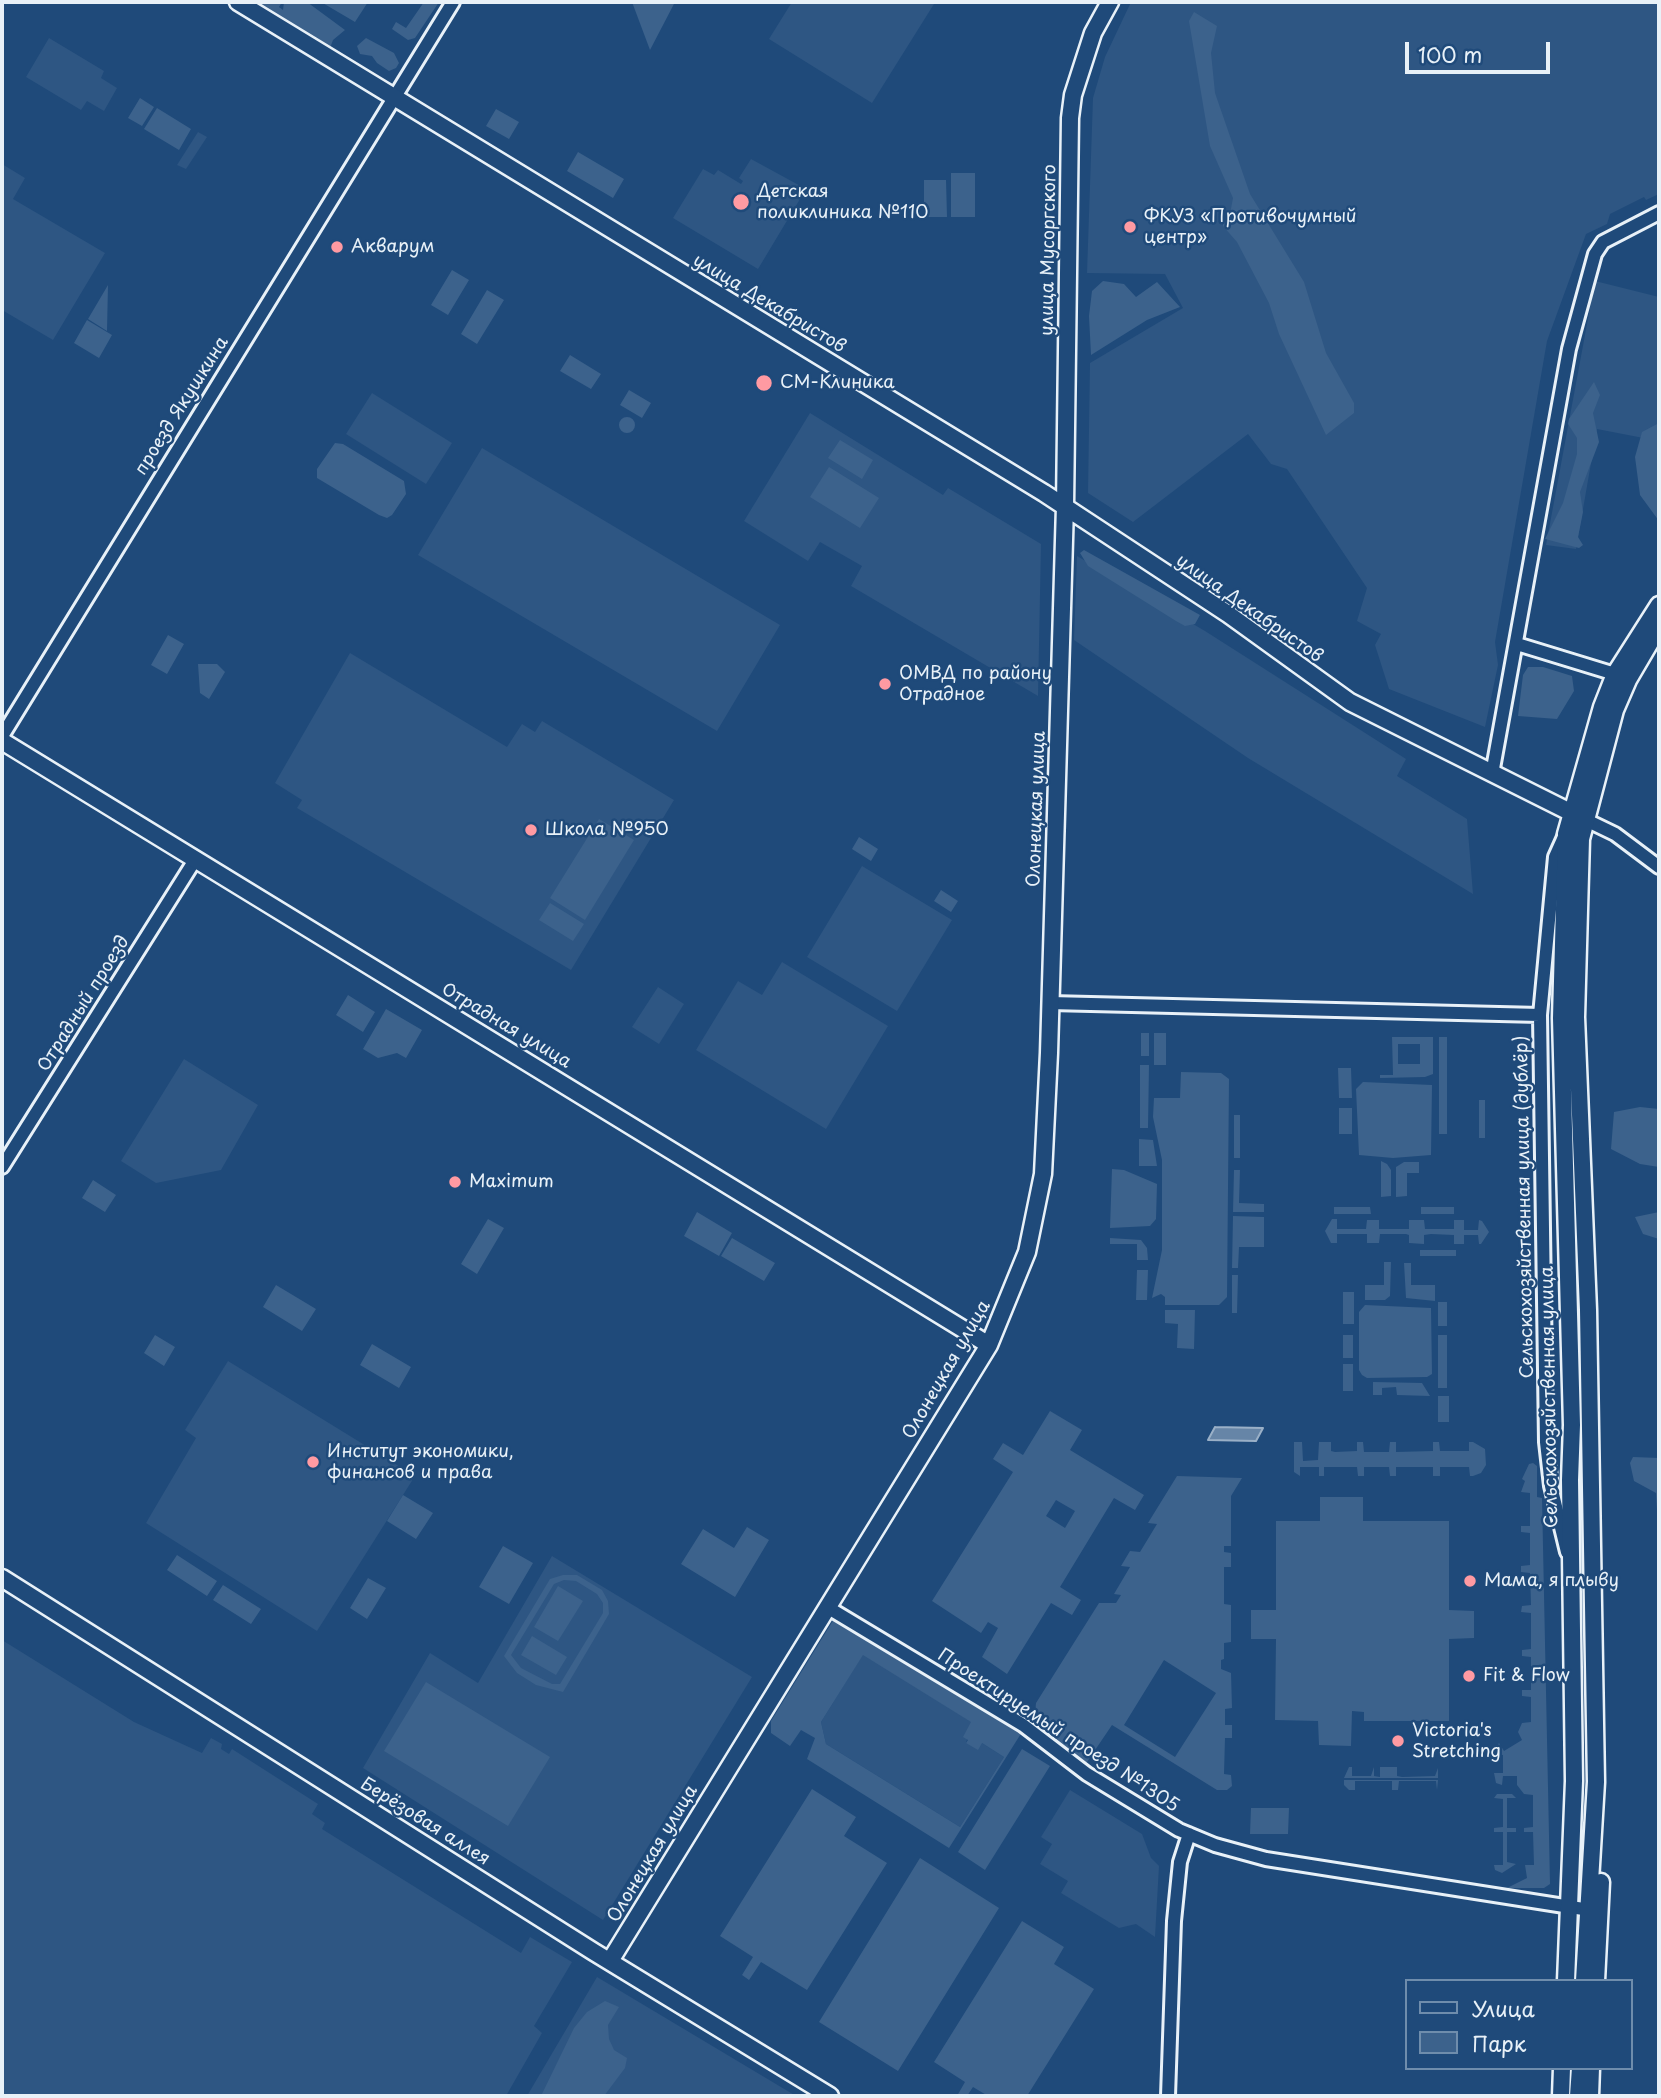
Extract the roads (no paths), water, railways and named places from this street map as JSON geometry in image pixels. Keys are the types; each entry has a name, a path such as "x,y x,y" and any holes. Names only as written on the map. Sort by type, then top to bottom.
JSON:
{"main road":[{"name":"улица Декабристов","path":"238,2 1065,506 1228,614 1350,702 1577,816"},
{"name":"улица Мусоргского","path":"1065,506 1070,118 1073,95 1093,33 1110,2"},
{"name":"Олонецкая улица","path":"610,1961 989,1345 1013,1291 1037,1212 1043,1174 1065,506"},
{"path":"1596,1979 1596,1782 1584,1174 1576,1017 1577,816 1594,730 1615,674 1659,605"},
{"path":"1577,816 1628,680 1659,627"},
{"name":"Отрадная улица","path":"2,739 195,860 989,1345"},
{"name":"Сельскохозяйственная улица","path":"1566,1979 1574,1781 1573,1580 1561,1018 1566,834 1577,816"},
{"name":"Берёзовая аллея","path":"2,1577 610,1961 830,2096"},
{"path":"1584,1979 1594,1911"},
{"path":"1561,2096 1562,2070"},
{"path":"1578,2096 1580,2070"},
{"path":"1590,2096 1591,2070"}],"street":[{"name":"проезд Якушкина","path":"2,739 393,96 453,2"},
{"path":"1492,774 1569,349 1595,254 1603,242 1659,213"},
{"path":"1517,644 1615,674"},
{"path":"1577,816 1615,834 1659,867"},
{"name":"Сельскохозяйственная улица (дублёр)","path":"1566,834 1555,857 1540,1016 1546,1442 1551,1486 1573,1580"},
{"name":"Отрадный проезд","path":"2,1167 195,860"},
{"path":"1050,1003 1540,1016"},
{"name":"Проектируемый проезд №1305","path":"827,1607 1023,1725 1087,1774 1189,1834 1266,1859 1594,1911"},
{"path":"1168,2096 1174,1921 1180,1862 1189,1834"}],"place":[{"name":"Детская поликлиника №110","path":"741,202"},
{"name":"ФКУЗ «Противочумный центр»","path":"1130,227"},
{"name":"Акварум","path":"337,247"},
{"name":"СМ-Клиника","path":"764,383"},
{"name":"ОМВД по району Отрадное","path":"885,684"},
{"name":"Школа №950","path":"531,830"},
{"name":"Maximum","path":"455,1182"},
{"name":"Институт экономики, финансов и права","path":"313,1462"},
{"name":"Мама, я плыву","path":"1470,1581"},
{"name":"Fit & Flow","path":"1469,1676"},
{"name":"Victoria's Stretching","path":"1398,1741"}]}
